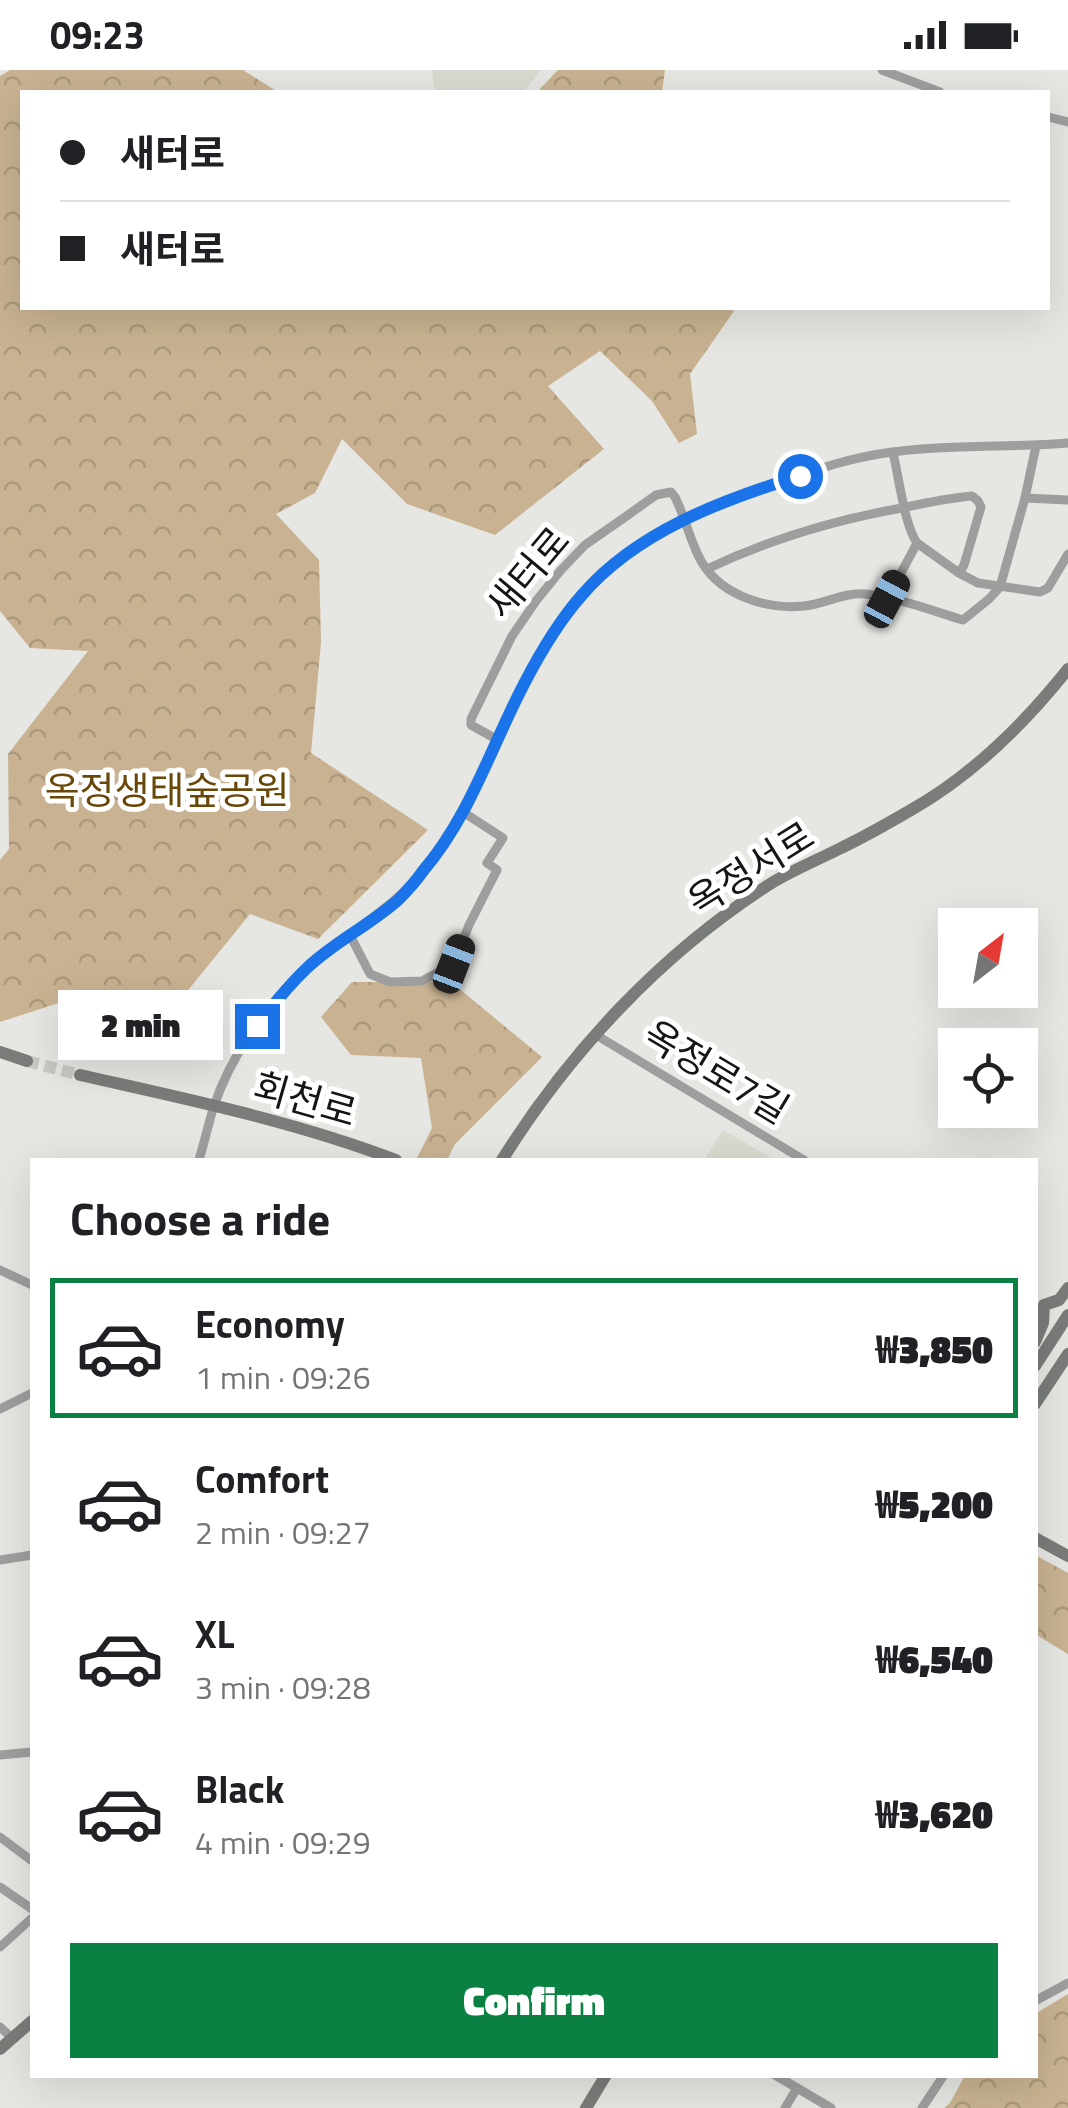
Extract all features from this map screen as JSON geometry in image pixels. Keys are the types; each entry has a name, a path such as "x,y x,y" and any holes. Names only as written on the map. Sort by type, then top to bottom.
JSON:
{"street":[{"path":"882,70 935,90"},
{"name":"새터로","path":"201,1158 214,1106 240,1049 308,966 398,900 442,846 555,630 583,593 618,562 684,519 816,470 893,452 1068,443"},
{"path":"684,519 699,559 717,581 731,591 771,606 801,606 862,594 964,620 1000,586 1036,446"},
{"path":"893,452 912,537 960,573 978,583 1040,592 1048,588 1068,554"},
{"name":"새터로","path":"498,740 470,725 470,719 512,636 553,580 585,546 656,495 671,492 684,519"},
{"path":"707,568 841,519 972,496 981,508 960,573"},
{"path":"1025,498 1068,500"},
{"path":"887,599 917,544"},
{"name":"옥정서로","path":"503,1158 540,1101 596,1035 684,948 773,882 853,842 944,789 1010,733 1068,668"},
{"path":"350,935 370,974 390,982 422,982 454,964 468,926 497,870 487,863 503,838 463,812"},
{"name":"옥정로7길","path":"596,1035 801,1158"},
{"path":"0,1052 26,1061"},
{"name":"회천로","path":"80,1076 214,1106 390,1158"},
{"path":"0,1270 30,1284"},
{"path":"1038,1338 1044,1318 1039,1302 1065,1292"},
{"path":"1038,1338 1065,1292"},
{"path":"1038,1361 1068,1315"},
{"path":"1038,1399 1068,1354"},
{"path":"0,1409 30,1395"},
{"path":"1038,1540 1068,1556"},
{"path":"0,1560 30,1556"},
{"path":"0,1755 30,1752"},
{"path":"0,1838 30,1860"},
{"path":"0,1887 30,1908"},
{"path":"0,1947 30,1920"},
{"path":"1038,1999 1068,1983"},
{"path":"0,2049 30,2024"},
{"path":"0,2027 12,2038"},
{"path":"586,2108 604,2078"},
{"path":"780,2078 831,2108"},
{"path":"922,2108 942,2078"},
{"path":"785,2108 797,2088"}],"shaded area":[{"path":"432,70 541,70 526,90 435,90"},
{"path":"723,1130 772,1158 705,1158"}],"green space":[{"name":"옥정생태숲공원","path":"10,70 243,70 275,90 20,90 20,310 734,311 690,374 697,434 679,443 652,401 600,351 548,386 604,449 495,535 407,504 342,439 315,493 276,514 319,560 321,642 311,753 428,830 318,939 250,914 163,1021 118,1050 74,998 0,1022 0,860 9,849 8,754 88,651 30,648 0,611 0,76"},
{"path":"558,70 665,70 662,90 539,90"},
{"path":"352,982 451,982 542,1057 455,1144 448,1158 417,1158 432,1128 421,1058 351,1055 321,1017"},
{"path":"1038,1557 1068,1573 1068,1654 1038,1636"},
{"path":"1068,1994 1068,2108 944,2108 963,2078 1038,2078 1038,2012"}],"tunnel":[{"path":"27,1061 80,1075"}],"route":[{"path":"257,1026 308,966 398,900 452,834 524,683 555,630 583,593 669,526 800,476"}]}
